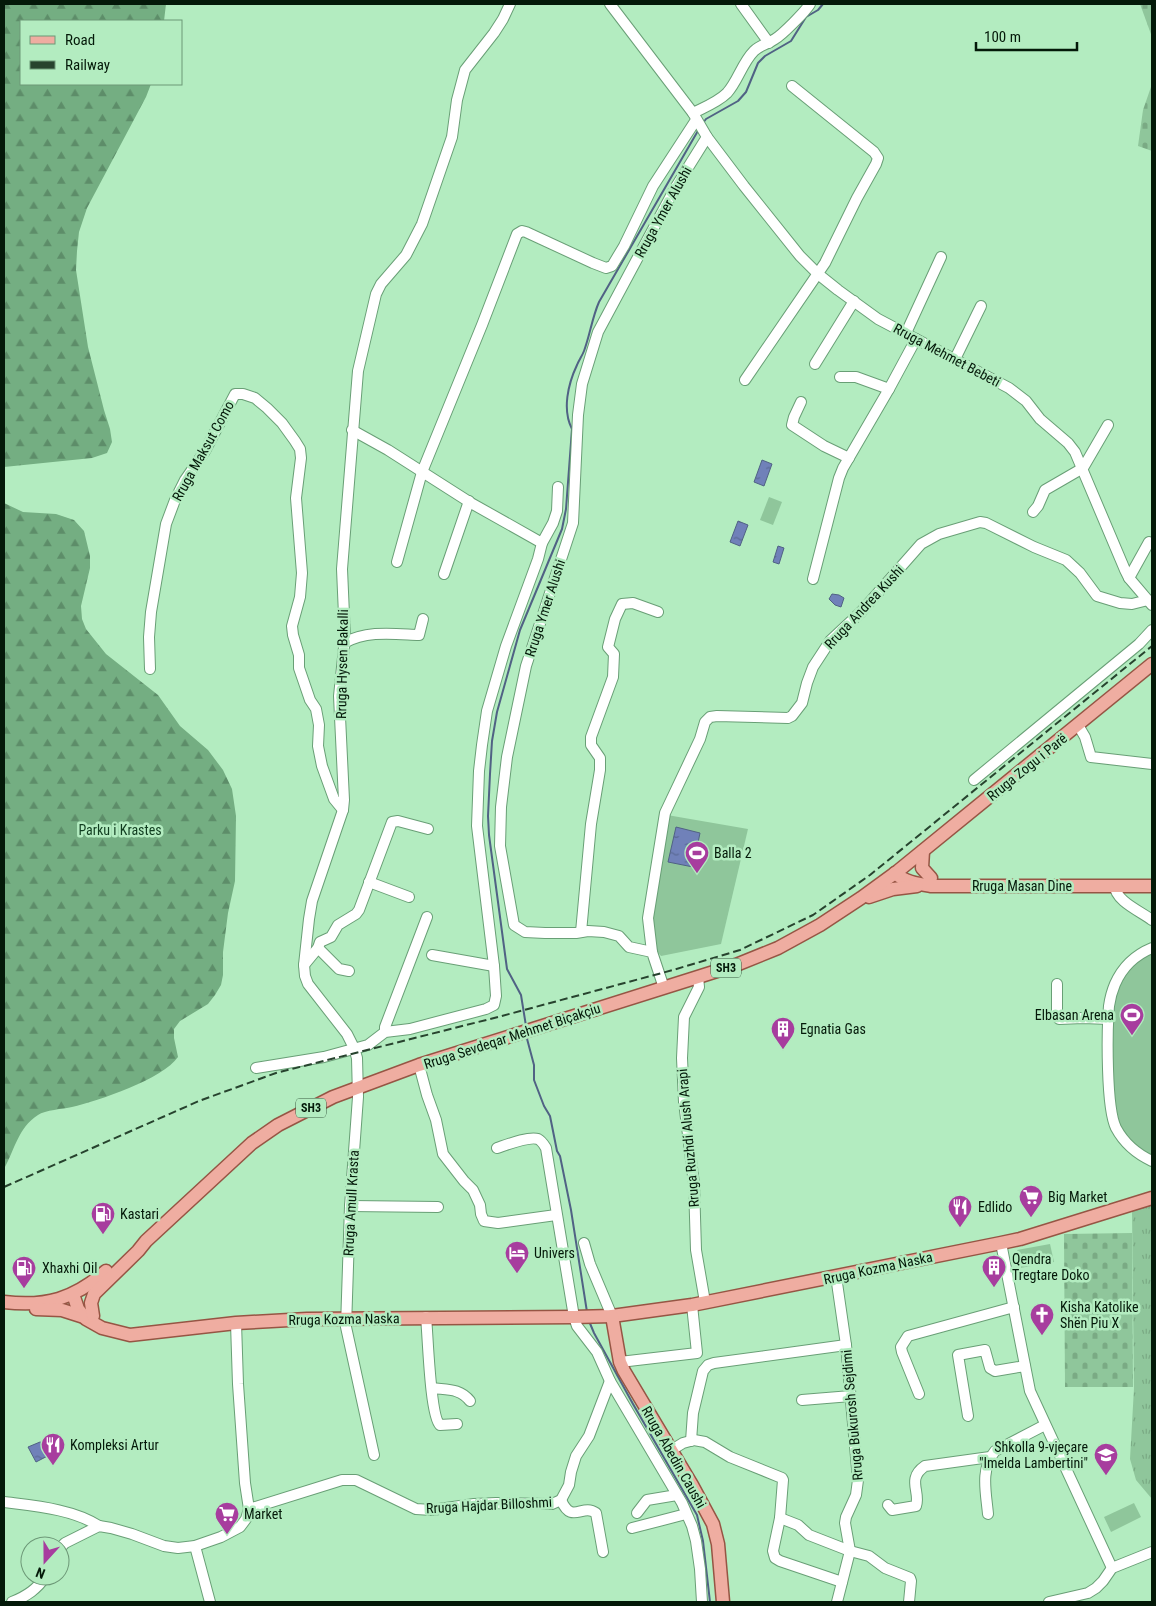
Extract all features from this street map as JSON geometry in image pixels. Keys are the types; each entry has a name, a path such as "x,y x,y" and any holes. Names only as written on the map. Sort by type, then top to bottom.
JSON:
{"main road":[{"name":"Rruga Zogu i Parë","path":"898,871 1152,664"},
{"path":"861,898 874,896 901,887 931,882 922,868 923,851"},
{"name":"Rruga Masan Dine","path":"898,871 931,882 1152,886"},
{"name":"Rruga Sevdeqar Mehmet Biçakçiu","path":"146,1241 246,1149 278,1125 333,1097 419,1065 736,965 778,948 820,925 898,871"},
{"name":"Rruga Masan Dine","path":"931,882 1152,878"},
{"name":"Rruga Kozma Naska","path":"41,1309 68,1312 88,1317 96,1325 123,1334 145,1334 274,1320 612,1316 692,1305 1002,1243 1152,1198"},
{"name":"SH3","path":"4,1304 41,1309 99,1289 146,1241"},
{"name":"SH3","path":"4,1304 30,1304 78,1297 124,1255 146,1241"},
{"path":"88,1317 94,1294 99,1289"},
{"path":"78,1297 88,1317"},
{"name":"Rruga Abedin Caushi","path":"612,1316 620,1362 624,1371 713,1524 718,1544 723,1602"}],"street":[{"name":"Rruga Hysen Bakalli","path":"358,1087 357,1058 354,1048 347,1034 308,984 304,965 312,901 343,810 344,786 339,696 344,643 342,569 358,371 373,304 381,284 406,254 422,224 452,137 457,100 465,70 494,33 510,4"},
{"name":"Rruga Mehmet Bebeti","path":"610,4 771,222 818,274 878,319 1010,388 1021,396 1040,419 1068,443 1083,468 1116,551 1129,578 1150,603"},
{"path":"741,4 769,43"},
{"path":"397,562 422,472 517,234 522,231 526,232 592,263 606,268 612,266 624,246 652,186 719,100 728,92 754,50 783,34 788,26 810,4"},
{"path":"745,380 825,263 878,158 874,152 792,86"},
{"name":"Rruga Ymer Alushi","path":"652,952 629,947 619,936 604,932 588,930 581,932 525,932 514,925 500,846 501,807 507,757 526,666 572,523 578,415 582,384 598,332 674,190 700,125"},
{"path":"906,333 941,257"},
{"path":"815,364 854,301"},
{"path":"955,359 981,306"},
{"path":"813,579 839,478 916,339"},
{"path":"840,377 856,377 889,389"},
{"name":"Rruga Maksut Como","path":"150,669 149,637 151,612 166,524 185,480 205,451 235,394 243,394 254,398 282,423 300,449 301,458 296,498 302,573 300,597 292,626 293,635 299,655 299,668 310,700 316,709 319,725 318,746 322,766 331,794 343,810"},
{"path":"801,402 792,425 824,446 849,458"},
{"path":"1033,512 1038,506 1045,490 1083,468 1108,425"},
{"path":"352,430 388,450 468,501 542,543"},
{"path":"256,1068 324,1057 368,1044 385,1032 410,1029 491,1007 495,1002 494,966 477,826 479,771 487,711 499,669 542,543 553,523 558,487"},
{"path":"444,574 468,501"},
{"name":"Rruga Andrea Kushi","path":"652,952 648,918 665,813 700,739 705,722 710,717 717,716 788,718 792,716 802,703 813,667 830,641 861,612 921,544 939,534 980,522 986,523 1034,547 1066,560 1080,573 1097,596 1126,604 1150,603"},
{"path":"1129,578 1149,542"},
{"path":"581,932 591,824 600,770 600,758 591,745 591,737 613,677 614,654 608,647 615,619 622,604 633,603 658,612"},
{"path":"344,643 355,637 377,634 419,635 423,619"},
{"path":"974,780 1139,644 1152,630"},
{"path":"1078,725 1085,737 1092,757 1152,764"},
{"path":"304,965 318,948 320,942 332,937 338,924 356,914 359,910 392,822 398,821 428,829"},
{"path":"369,882 409,897"},
{"path":"1115,886 1115,891 1122,900 1152,920"},
{"path":"385,1032 385,1027 427,917"},
{"path":"318,948 339,969 348,971"},
{"path":"1152,948 1132,960 1120,974 1111,994 1108,1058 1111,1113 1116,1127 1128,1144 1152,1161"},
{"path":"652,952 664,988"},
{"path":"432,955 494,966"},
{"name":"Rruga Ruzhdi Alush Arapi","path":"698,977 699,987 684,1017 682,1058 684,1102 694,1184 696,1250 705,1302"},
{"path":"1057,984 1057,1017 1059,1019 1109,1019"},
{"path":"419,1065 436,1120 443,1154 473,1190 480,1205 484,1221 498,1223 556,1215"},
{"name":"Rruga Amull Krasta","path":"358,1087 345,1318 351,1355 374,1455"},
{"path":"497,1148 530,1139 537,1139 546,1148 556,1215 577,1326 597,1352 610,1382 677,1495 686,1514 696,1541 702,1602"},
{"path":"350,1206 438,1206"},
{"path":"584,1243 590,1264 612,1316"},
{"path":"1002,1243 1030,1391 1044,1425 1112,1568"},
{"name":"Rruga Bukurosh Sejdimi","path":"836,1276 846,1345 858,1480 856,1495 845,1523 850,1551"},
{"path":"620,1362 697,1353 692,1305"},
{"path":"919,1394 901,1347 908,1336 1014,1307"},
{"path":"426,1318 433,1407 439,1424 457,1424"},
{"path":"4,1502 47,1507 90,1520 99,1526 132,1534 164,1546 178,1548 195,1546 221,1537 240,1527 246,1519 249,1509 245,1483 238,1384 236,1323"},
{"path":"691,1441 693,1413 703,1371 708,1365 846,1345"},
{"path":"968,1416 958,1355 985,1350 990,1368 995,1372 1025,1366"},
{"name":"Rruga Hajdar Billoshmi","path":"249,1509 342,1480 356,1480 416,1509 432,1510 488,1503 552,1504 561,1500 569,1485 576,1456 589,1436 610,1382"},
{"path":"432,1388 454,1390 465,1394 470,1401"},
{"path":"802,1400 851,1396"},
{"path":"988,1514 985,1475 990,1457 995,1451 1044,1425"},
{"path":"670,1451 683,1443 701,1441 730,1457 782,1478 780,1518 774,1551 775,1558 842,1582"},
{"path":"888,1505 890,1509 896,1511 916,1506 918,1502 915,1486 916,1477 919,1470 925,1466 990,1457"},
{"path":"636,1513 647,1500 677,1495"},
{"path":"561,1500 566,1510 570,1512 591,1510 596,1513 603,1552"},
{"path":"632,1528 686,1514"},
{"path":"780,1518 798,1525 809,1535 850,1551 869,1556 886,1568 910,1578 909,1602"},
{"path":"70,1540 99,1526"},
{"path":"195,1546 210,1602"},
{"path":"837,1602 850,1551"},
{"path":"1049,1602 1088,1593 1103,1581 1112,1568 1152,1552"},
{"path":"12,1602 22,1598 38,1586"}],"green space":[{"path":"4,4 166,4 164,20 20,20 20,85 151,85 87,208 79,232 76,270 88,347 112,442 107,453 92,458 4,467"},
{"path":"1140,4 1152,4 1152,37"},
{"path":"1152,84 1152,151 1138,146 1143,110"},
{"path":"769,497 782,502 773,525 760,520"},
{"name":"Parku i Krastes","path":"4,503 23,512 56,514 74,520 84,531 90,556 90,568 81,606 82,619 86,629 106,654 158,695 180,726 208,750 223,770 232,789 236,816 235,881 228,913 221,985 208,1004 180,1021 174,1029 178,1057 159,1073 129,1088 83,1104 41,1113 31,1120 21,1133 4,1169"},
{"name":"Balla 2","path":"667,815 748,829 721,944 661,956 657,951 650,919"},
{"name":"Elbasan Arena","path":"1152,952 1152,1158 1126,1138 1114,1113 1112,1056 1113,1004 1120,981 1135,963"},
{"path":"1152,1205 1152,1499 1136,1480 1130,1459 1134,1388 1132,1211"},
{"path":"1132,1233 1133,1387 1065,1387 1064,1234"},
{"path":"1050,1244 1054,1262 1020,1268 1017,1250"},
{"path":"1134,1503 1141,1517 1111,1532 1104,1517"}],"water":[{"path":"762,460 772,464 764,486 754,482"},
{"path":"738,521 748,525 740,546 730,542"},
{"path":"778,546 784,548 779,564 773,562"},
{"path":"832,594 844,598 841,607 835,605 829,599"},
{"path":"676,827 700,833 693,867 668,862"},
{"path":"40,1442 54,1446 60,1443 63,1448 36,1462 28,1447"}],"waterway":[{"path":"703,123 706,119 738,101 746,92 758,63 765,56 791,41 806,17 818,10 823,4"},
{"path":"526,1026 521,995 507,969 489,835 488,816 492,741 497,712 520,630 562,529 566,509 572,429 567,414 567,397 571,380 584,351 599,302 699,129"},
{"path":"526,1035 534,1065 534,1080 550,1116 557,1151 560,1156 571,1210 587,1312"},
{"path":"589,1321 633,1404 697,1515 703,1541 710,1602"}],"railway":[{"path":"4,1187 199,1101 276,1073 498,1017 740,950 813,915 870,875 1152,646"}],"place":[{"name":"Balla 2","path":"697,874"},
{"name":"Elbasan Arena","path":"1132,1036"},
{"name":"Egnatia Gas","path":"783,1050"},
{"name":"Big Market","path":"1031,1218"},
{"name":"Edlido","path":"960,1228"},
{"name":"Kastari","path":"103,1235"},
{"name":"Univers","path":"517,1274"},
{"name":"Qendra Tregtare Doko","path":"994,1288"},
{"name":"Xhaxhi Oil","path":"24,1289"},
{"name":"Kisha Katolike Shën Piu X","path":"1042,1336"},
{"name":"Kompleksi Artur","path":"53,1466"},
{"name":"Shkolla 9-vjeçare \"Imelda Lambertini\"","path":"1106,1476"},
{"name":"Market","path":"227,1535"}]}
